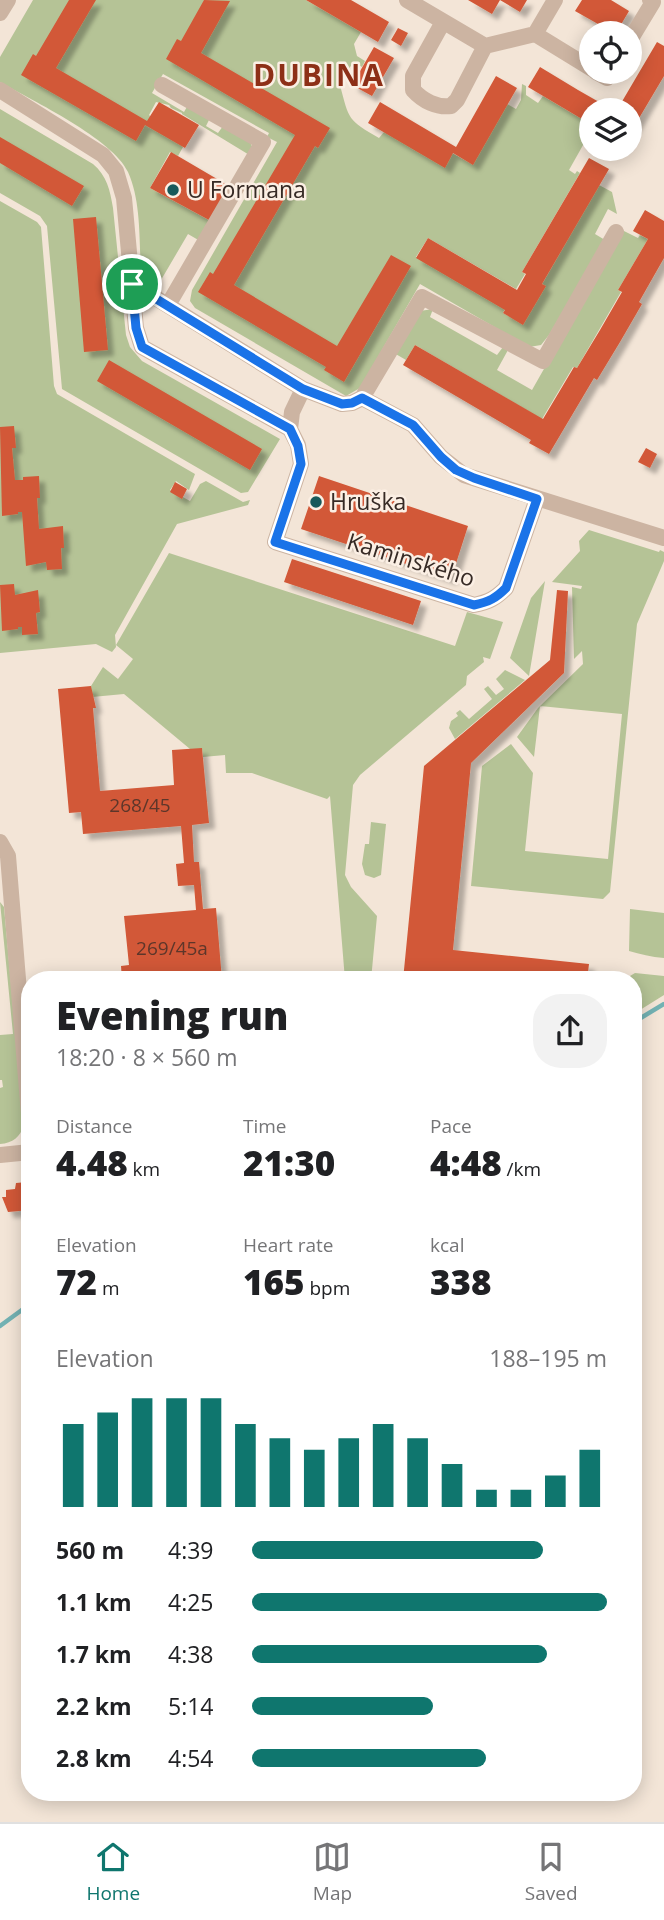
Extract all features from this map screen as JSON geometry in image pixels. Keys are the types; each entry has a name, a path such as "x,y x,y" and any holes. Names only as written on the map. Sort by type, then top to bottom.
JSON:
{"street":[{"path":"0,13 8,0"},
{"path":"407,0 485,46 535,34 579,61"},
{"path":"535,34 555,0"},
{"path":"642,23 656,3"},
{"path":"443,22 413,76 413,90 419,96 436,105 451,106 457,100 485,46"},
{"path":"162,85 263,142 168,304"},
{"path":"0,90 103,155 116,171 124,198 136,328 142,347 290,429 292,412 303,389"},
{"path":"132,284 303,389 342,404 352,403 362,398 422,297 543,361 616,232"},
{"path":"362,398 413,425 456,470 537,499 664,538"},
{"name":"Kaminského","path":"290,429 298,446 301,464 275,542 474,605 488,603 506,588 537,499"},
{"path":"0,842 8,856 21,990"},
{"path":"0,1155 21,1153"}],"green space":[{"path":"33,0 306,0 361,32 354,44 357,56 365,61 362,67 353,62 340,85 351,118 379,138 384,132 452,153 472,164 507,104 516,109 521,100 522,84 526,86 526,95 538,103 543,96 579,117 579,152 569,170 575,174 577,171 580,173 522,272 525,274 516,289 428,238 416,257 505,309 503,313 523,324 545,286 542,284 599,185 612,192 617,214 608,209 595,234 605,240 541,345 529,347 420,284 360,388 346,396 195,308 190,301 192,290 277,142 267,137 269,133 163,74 152,93 184,112 188,105 210,118 206,126 218,133 223,126 250,142 254,151 251,156 169,105 156,102 149,115 183,147 178,156 170,152 150,188 209,220 200,241 188,234 161,280 147,277 141,269 135,195 128,172 120,159 90,134 0,82 0,57"},
{"path":"0,109 93,164 105,178 113,208 126,335 130,347 142,361 280,439 248,492 241,493 62,389 47,226 40,216 0,193"},
{"path":"0,201 41,227 54,386 57,394 195,474 189,490 176,481 170,490 190,501 200,484 206,481 243,502 250,500 248,505 177,524 115,635 116,647 112,652 96,644 0,653"},
{"path":"620,229 638,238 640,235 648,239 577,368 573,367 542,419 415,345 406,360 394,353 420,311 433,309 430,317 497,355 503,347 508,350 497,370 532,390"},
{"path":"589,530 664,552 664,561 637,624 610,892 603,899 471,886 482,766 511,744 533,773 525,851 608,859 622,714 540,706 583,664 582,651 574,659 572,587 581,589 582,586 552,582 580,551 579,541"},
{"path":"169,553 455,646 467,612 503,622 490,659 483,657 484,662 467,676 466,685 360,775 353,785 345,875 351,887 377,916 372,971 344,971 330,796 327,799 252,773 226,773 225,755 203,757 202,749 190,749 124,694 92,697 91,686 103,667 118,679 133,659 116,645"},
{"path":"545,581 529,676 510,658 531,598"},
{"path":"505,670 525,680 455,739 449,728 451,721 458,716 456,713 460,710 469,719 492,699 484,689 488,686 496,695 504,689 496,679"},
{"path":"540,706 534,757 517,737"},
{"path":"371,822 386,824 381,875 374,878 365,875 362,864 365,844 369,844"},
{"path":"0,902 4,907 21,1092 21,1131 15,1139 0,1144 0,1088 3,1087 0,1080 0,1035 13,1034"},
{"path":"630,909 664,913 664,958 629,951"},
{"path":"642,974 664,976 664,995 642,1009"}],"building":[{"path":"69,0 96,0 56,68 147,121 159,102 199,125 185,148 145,125 136,141 21,75 33,54 36,56"},
{"path":"204,0 230,1 201,53 330,128 318,148 315,146 234,285 337,346 391,255 411,266 344,382 324,370 326,367 198,292 210,272 213,274 295,135 166,59 177,39 181,41"},
{"path":"306,0 351,0 389,22 378,42"},
{"path":"468,0 500,0 492,14"},
{"path":"500,0 527,0 520,12"},
{"path":"582,0 611,0 629,11 623,21 593,21 575,11"},
{"path":"398,28 408,33 401,46 391,40"},
{"path":"657,42 664,46 664,76 642,113 642,98 624,98 632,84 642,84 642,68"},
{"path":"374,47 394,58 372,96 352,85"},
{"path":"540,67 592,98 579,98 579,117 528,87"},
{"path":"496,76 517,88 473,165 453,153 445,168 368,123 380,102 456,147"},
{"path":"0,137 84,186 72,206 0,163"},
{"path":"171,152 229,186 209,220 150,188"},
{"path":"587,161 594,161 609,169 542,284 546,286 523,325 503,313 505,310 416,258 428,238 517,290 526,274 522,272"},
{"path":"645,210 664,221 664,258 620,342 597,380 594,378 549,454 529,443 531,440 403,365 415,345 543,419 600,330 622,292 618,290 648,239 633,231"},
{"path":"96,217 108,350 84,352 73,219"},
{"path":"109,360 262,449 250,470 97,381"},
{"path":"14,426 16,448 12,448 15,480 39,476 39,529 63,526 62,569 47,570 46,562 26,566 22,512 2,516 0,427"},
{"path":"646,448 657,454 650,468 638,462"},
{"path":"319,476 468,526 451,579 301,529"},
{"path":"175,482 187,489 182,499 170,492"},
{"path":"292,559 421,601 413,625 284,582"},
{"path":"14,584 15,595 38,590 38,634 22,635 22,627 2,631 0,585"},
{"path":"557,590 568,591 564,673 471,763 453,950 589,964 588,971 404,971 424,766 550,660"},
{"path":"91,686 96,708 93,708 100,791 174,785 172,750 202,748 209,823 192,825 194,862 199,862 203,909 216,908 221,971 121,971 121,966 129,965 124,916 196,910 194,885 178,886 176,864 184,863 181,826 83,834 81,812 69,813 58,689"},
{"path":"16,1183 21,1183 21,1211 8,1212 2,1197 6,1197 6,1190 15,1189"}],"waterway":[{"path":"642,1017 664,1004"},
{"path":"0,1326 21,1311"}],"place":[{"name":"U Formana","path":"173,190"},
{"name":"Hruška","path":"316,502"}],"district":[{"name":"DUBINA","path":"319,76"}],"route":[{"path":"132,284 303,389 342,404 362,398 413,425 456,470 537,499 506,588 488,603 474,605 275,542 301,464 298,446 290,429 142,347 136,328 132,284"}]}
